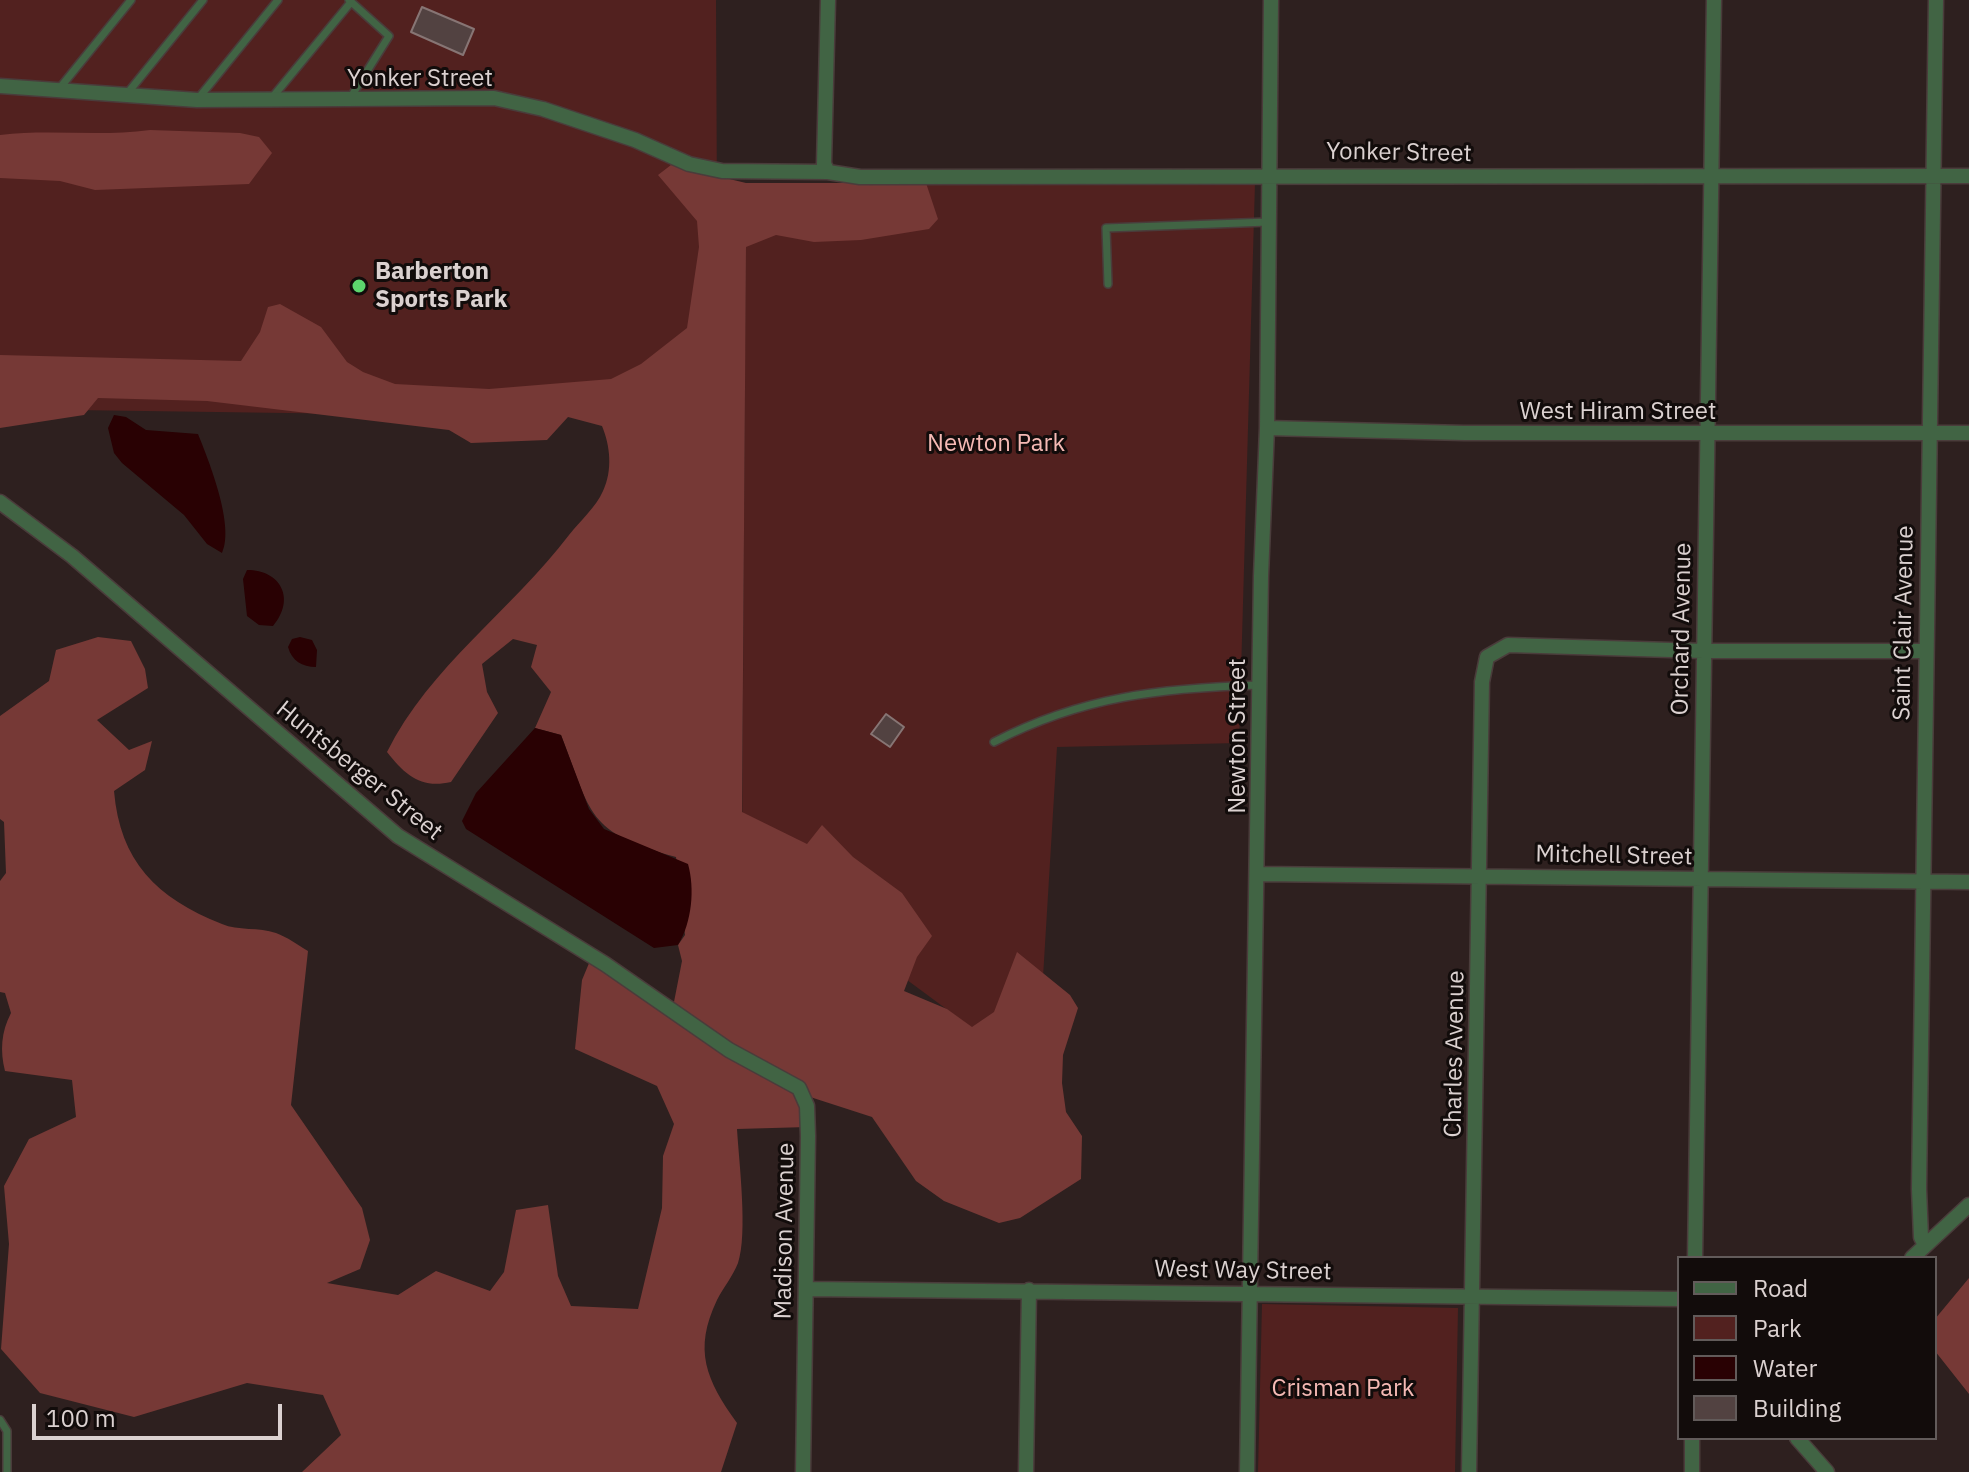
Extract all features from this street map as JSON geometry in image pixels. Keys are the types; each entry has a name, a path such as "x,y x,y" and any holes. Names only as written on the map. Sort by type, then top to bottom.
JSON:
{"street":[{"path":"828,0 824,164 828,172"},
{"name":"Newton Street","path":"1247,1472 1267,428 1271,0"},
{"name":"Orchard Avenue","path":"1695,1256 1714,0"},
{"name":"Saint Clair Avenue","path":"1925,1245 1921,1237 1919,1189 1936,0"},
{"name":"Yonker Street","path":"0,86 197,100 494,98 543,109 622,136 689,164 722,171 828,172 860,177 1269,174 1969,176"},
{"name":"West Hiram Street","path":"1267,428 1706,434 1969,433"},
{"name":"Huntsberger Street","path":"0,502 72,556 398,836 605,964 716,1040"},
{"name":"Charles Avenue","path":"1469,1472 1482,682 1487,657 1502,647 1703,651"},
{"path":"1703,651 1925,651"},
{"name":"Mitchell Street","path":"1259,874 1969,882"},
{"name":"Madison Avenue","path":"716,1040 799,1088 804,1095 808,1136 803,1472"},
{"path":"1914,1256 1969,1205"},
{"name":"West Way Street","path":"807,1289 1677,1299"},
{"path":"1026,1472 1029,1290"},
{"path":"1692,1440 1692,1472"},
{"path":"1799,1440 1827,1472"}],"lane":[{"path":"58,90 131,0"},
{"path":"125,96 203,0"},
{"path":"197,100 278,0"},
{"path":"269,101 350,1 389,36 348,101"},
{"path":"1108,284 1106,228 1268,222"},
{"path":"994,742 1039,719 1115,698 1176,688 1260,685"},
{"path":"0,1420 7,1431 7,1472"}],"green space":[{"name":"Barberton Sports Park","path":"0,0 716,0 718,419 0,409"},
{"name":"Newton Park","path":"746,183 1255,183 1239,743 1057,747 1037,1076 742,858"},
{"name":"Crisman Park","path":"1262,1304 1458,1308 1455,1472 1258,1472"}],"shaded area":[{"path":"150,130 240,133 259,137 272,153 249,184 95,190 60,181 0,178 0,135"},
{"path":"671,165 746,183 926,183 938,219 929,229 861,240 814,242 776,235 746,247 742,812 807,844 822,825 853,857 902,893 932,936 917,957 904,991 947,1009 972,1027 994,1012 1017,952 1070,995 1078,1008 1063,1055 1062,1083 1066,1112 1082,1136 1081,1179 1020,1218 999,1223 944,1201 916,1181 872,1117 804,1095 808,1127 737,1129 742,1198 741,1250 736,1268 710,1318 705,1350 706,1364 717,1393 737,1423 721,1472 302,1472 341,1435 323,1395 247,1383 134,1417 40,1393 1,1349 9,1244 4,1186 29,1139 76,1117 72,1080 5,1071 3,1064 3,1034 11,1013 5,993 0,992 0,881 6,873 4,822 0,819 0,716 49,681 56,650 98,637 131,641 145,669 148,688 97,720 129,750 152,741 145,770 114,791 124,838 146,874 160,889 199,914 228,926 276,933 308,951 291,1105 362,1208 370,1240 360,1269 327,1283 398,1295 436,1271 490,1291 504,1272 516,1210 548,1205 558,1276 571,1306 638,1309 662,1208 663,1156 674,1124 657,1086 575,1049 582,980 592,956 673,1007 682,961 678,945 685,935 676,857 624,839 608,829 587,802 561,735 535,728 551,692 531,667 537,645 513,639 482,664 487,692 498,713 451,782 422,782 400,767 387,752 405,721 448,665 547,562 596,503 606,483 609,466 602,426 568,417 547,440 471,443 449,430 207,401 98,398 84,415 0,428 0,355 241,361 260,332 268,307 280,304 321,327 347,362 363,372 395,384 489,389 611,379 641,364 687,328 699,247 697,221 658,175"},
{"path":"1969,1278 1969,1394 1937,1354 1937,1317"}],"water":[{"path":"114,415 126,417 146,430 198,434 223,511 225,541 222,553 207,544 184,515 114,453 108,428"},
{"path":"247,570 269,575 281,588 283,606 273,626 259,625 247,616 243,579"},
{"path":"292,639 312,640 317,650 316,667 306,666 292,656 288,647"},
{"path":"535,728 561,735 589,809 604,829 688,864 691,905 678,945 654,948 466,829 462,821 476,793"}],"building":[{"path":"422,7 474,29 463,55 411,32"},
{"path":"886,714 904,727 890,747 871,734"}],"place":[{"name":"Barberton Sports Park","path":"359,286"}]}
